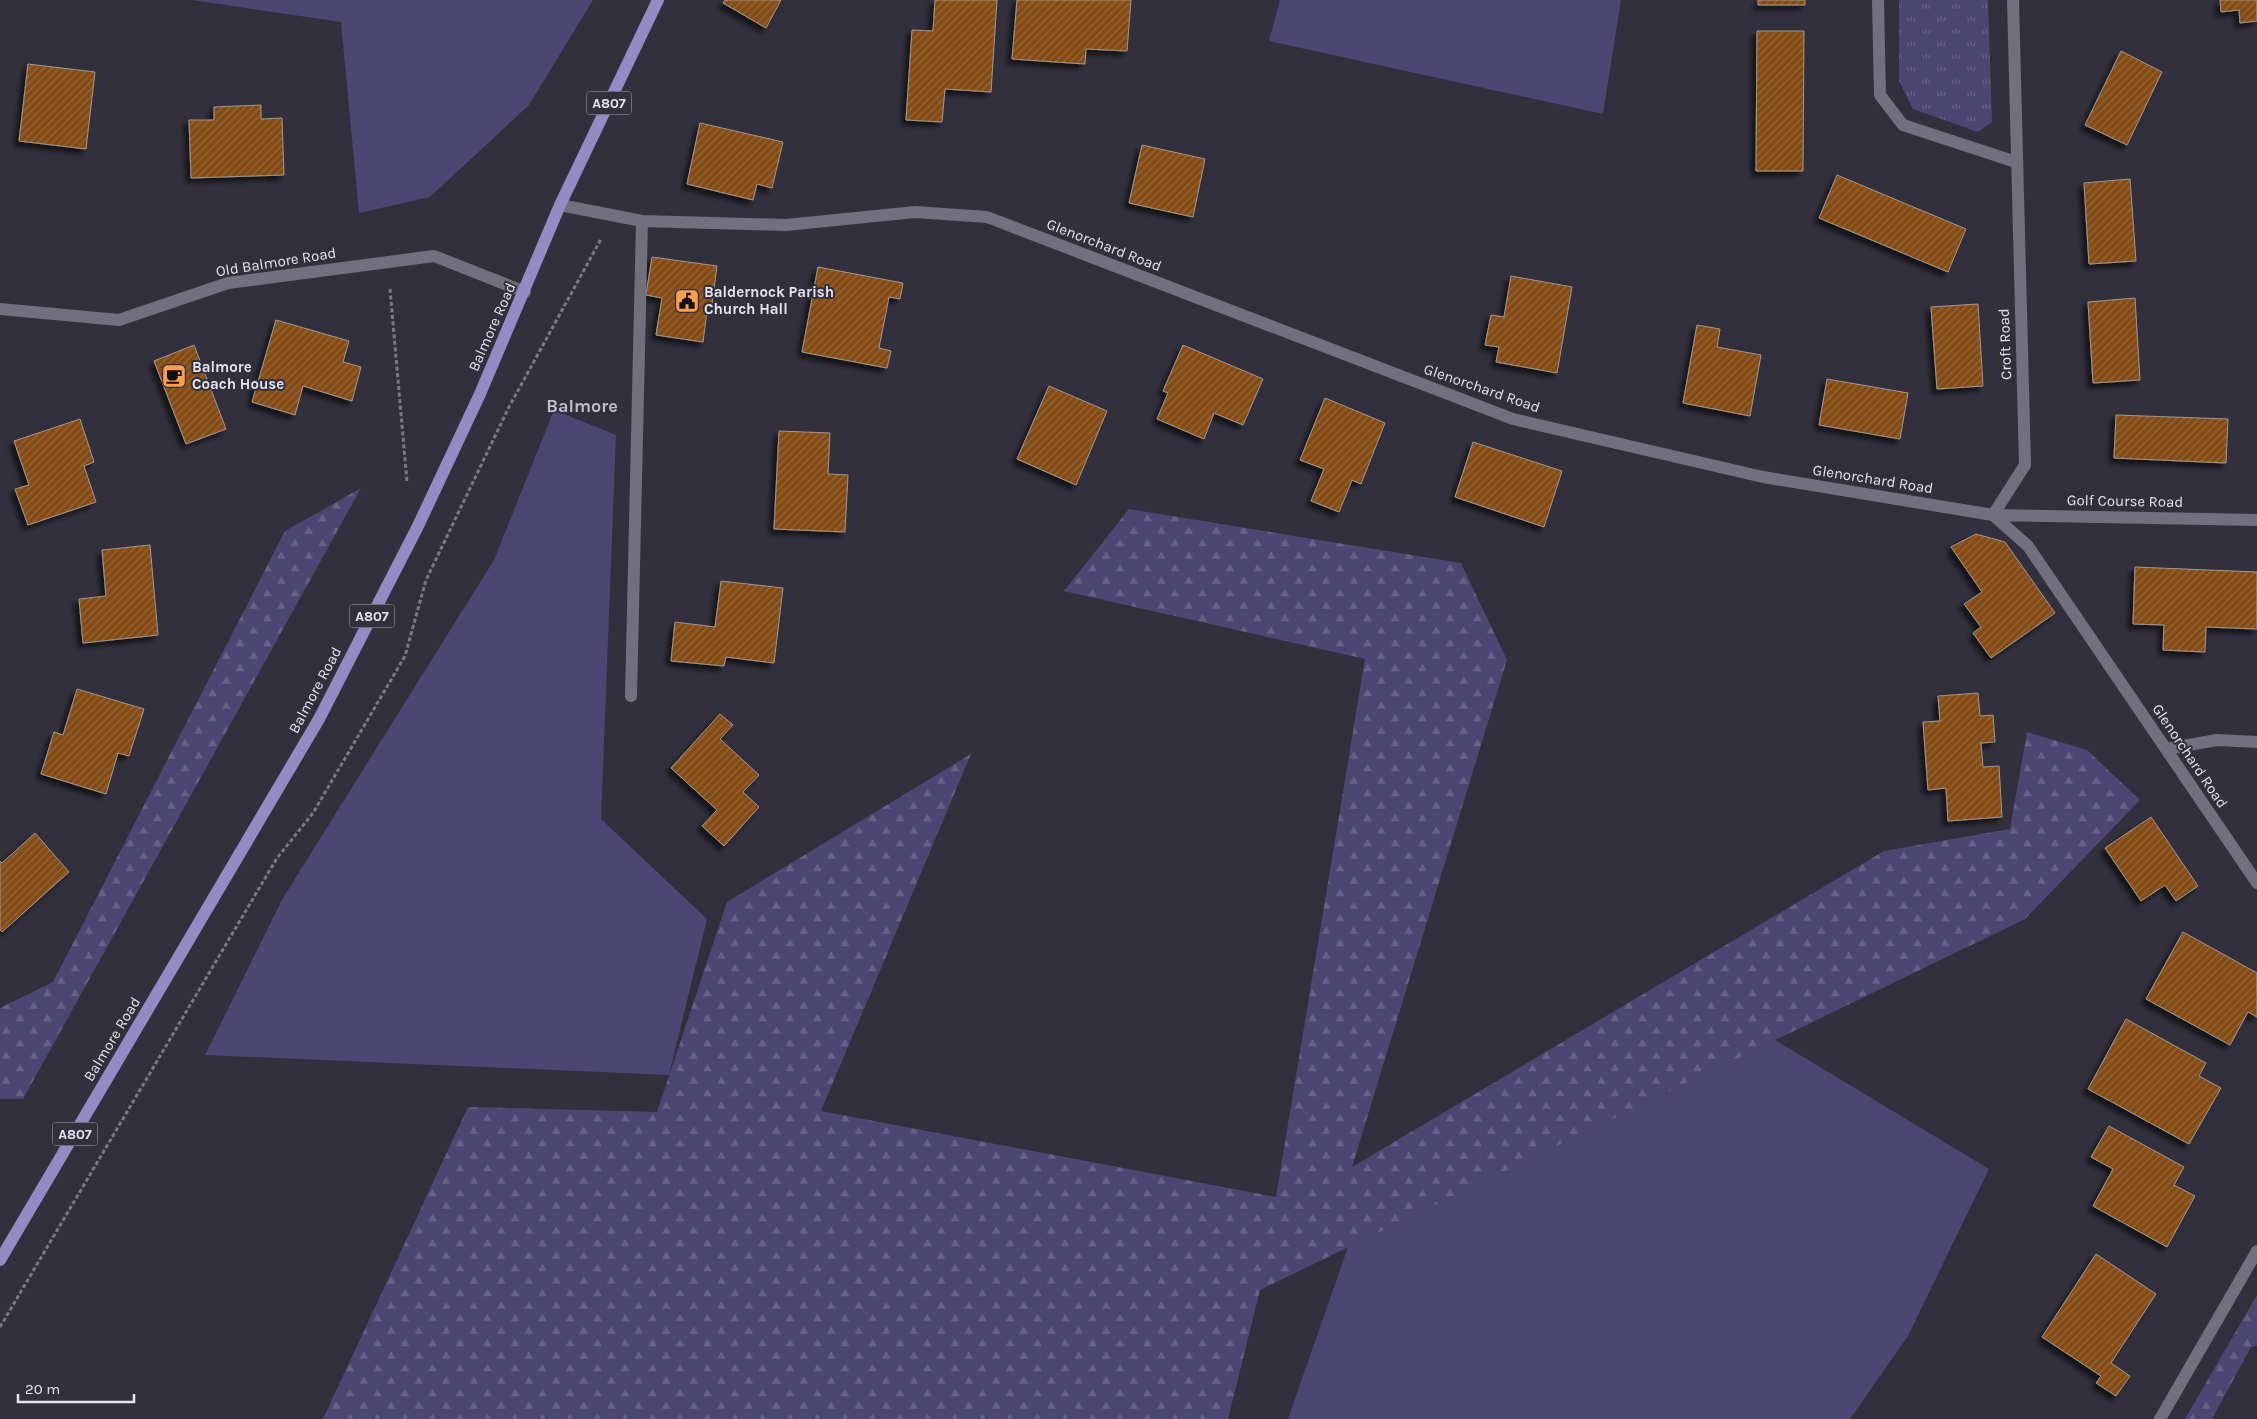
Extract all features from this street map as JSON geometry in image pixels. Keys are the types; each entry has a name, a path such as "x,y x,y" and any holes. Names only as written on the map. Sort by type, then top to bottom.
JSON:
{"main road":[{"name":"Balmore Road","path":"0,1260 319,719 418,526 480,394 525,292 560,205 658,0"}],"street":[{"path":"1878,0 1880,95 1903,124 2016,162"},
{"name":"Croft Road","path":"1993,515 2025,465 2013,0"},
{"name":"Glenorchard Road","path":"560,205 642,221 786,225 915,212 987,217 1513,419 1763,477 1993,515 2028,546 2257,883"},
{"path":"631,696 642,221"},
{"name":"Old Balmore Road","path":"0,309 119,320 228,284 434,256 525,292"},
{"name":"Golf Course Road","path":"1993,515 2257,520"},
{"path":"2166,749 2217,740 2257,742"},
{"path":"2160,1419 2257,1251"}],"path":[{"path":"388,262 408,490 412,481"},
{"path":"480,394 509,407"}],"green space":[{"path":"192,0 593,0 529,105 430,197 359,213 341,22"},
{"path":"1280,0 1621,0 1603,114 1269,41"},
{"path":"1899,0 1988,0 1992,122 1978,132 1913,109 1899,81"},
{"path":"554,410 616,435 601,819 707,919 669,1075 205,1055 283,898 494,560"},
{"path":"361,488 23,1099 0,1099 0,1008 53,982 285,531"},
{"path":"1129,509 1461,563 1507,660 1352,1167 1884,851 2010,829 2027,732 2087,750 2140,800 2025,919 1260,1290 1228,1419 323,1419 468,1107 657,1112 727,902 971,754 821,1111 1276,1197 1365,659 1064,591"},
{"path":"1775,1040 1989,1169 1908,1336 1850,1419 1288,1419 1348,1247"},
{"path":"2257,1295 2257,1346 2251,1347 2212,1419 2185,1419"}],"building":[{"path":"725,0 781,0 766,28 723,3"},
{"path":"935,0 997,0 991,92 945,89 942,122 906,120 912,30 933,31"},
{"path":"1017,0 1131,0 1127,51 1086,49 1085,64 1012,59"},
{"path":"1758,0 1805,0 1805,5 1758,5"},
{"path":"2220,0 2257,0 2257,21 2240,23 2239,10 2221,12"},
{"path":"1757,31 1804,31 1803,171 1756,171"},
{"path":"2121,51 2162,72 2127,145 2085,125"},
{"path":"28,64 95,72 86,149 19,141"},
{"path":"261,105 261,119 282,118 284,175 191,178 189,120 214,120 214,107"},
{"path":"700,123 783,142 772,188 757,184 753,200 687,184"},
{"path":"1142,145 1205,159 1193,217 1129,203"},
{"path":"1837,175 1966,229 1948,272 1819,218"},
{"path":"2130,179 2136,261 2089,264 2084,183"},
{"name":"Baldernock Parish Church Hall","path":"652,257 717,266 712,304 708,304 703,342 656,335 662,298 646,295"},
{"path":"818,267 903,283 900,299 889,297 879,348 891,351 887,368 802,352"},
{"path":"1511,276 1572,287 1557,373 1496,362 1499,347 1485,345 1491,315 1504,317"},
{"path":"2135,298 2140,380 2093,383 2088,302"},
{"path":"1978,304 1983,386 1937,389 1931,307"},
{"path":"276,320 349,341 343,362 361,367 352,401 303,386 295,415 252,402"},
{"path":"1697,325 1720,329 1717,347 1761,355 1750,416 1683,403"},
{"path":"194,345 226,429 186,444 154,361"},
{"path":"1183,345 1263,379 1243,425 1214,413 1204,439 1157,419 1168,393 1163,391"},
{"path":"1827,379 1908,393 1900,439 1819,425"},
{"path":"1049,386 1107,411 1076,485 1017,459"},
{"path":"1325,398 1385,423 1361,484 1352,480 1339,512 1311,501 1324,469 1300,460"},
{"path":"2116,415 2228,419 2226,463 2114,458"},
{"path":"80,419 94,462 84,466 96,502 28,525 15,489 29,485 14,441"},
{"path":"779,431 830,433 828,474 848,475 845,532 774,529"},
{"path":"1473,442 1562,471 1544,527 1455,497"},
{"path":"1976,534 2005,542 2055,613 1991,658 1973,633 1981,627 1964,604 1982,592 1951,547"},
{"path":"150,545 158,635 83,643 79,599 106,596 102,550"},
{"path":"2135,567 2257,572 2257,629 2206,627 2205,652 2163,650 2164,625 2133,624"},
{"path":"721,581 783,588 774,663 726,657 724,666 671,661 675,622 715,627"},
{"path":"77,689 144,709 129,756 118,753 106,794 41,774 54,732 63,735"},
{"path":"1978,693 1980,716 1993,715 1995,742 1981,743 1983,767 1999,766 2002,817 1948,821 1946,788 1928,790 1923,722 1940,721 1938,696"},
{"path":"720,714 733,725 720,739 759,775 743,792 759,807 724,846 702,826 717,810 671,768"},
{"path":"2151,817 2198,886 2176,901 2165,885 2141,901 2105,848"},
{"path":"35,833 69,872 2,932 0,930 0,861 2,863"},
{"path":"2183,932 2257,973 2257,1017 2248,1012 2230,1045 2146,999"},
{"path":"2126,1019 2206,1063 2199,1076 2221,1088 2189,1144 2088,1089"},
{"path":"2109,1126 2184,1167 2174,1185 2195,1196 2167,1247 2093,1206 2113,1169 2091,1157"},
{"path":"2096,1254 2156,1294 2111,1363 2130,1376 2116,1396 2096,1383 2101,1376 2042,1337"}],"place":[{"name":"Baldernock Parish Church Hall","path":"687,301"},
{"name":"Balmore Coach House","path":"174,376"}],"district":[{"name":"Balmore","path":"582,406"}]}
